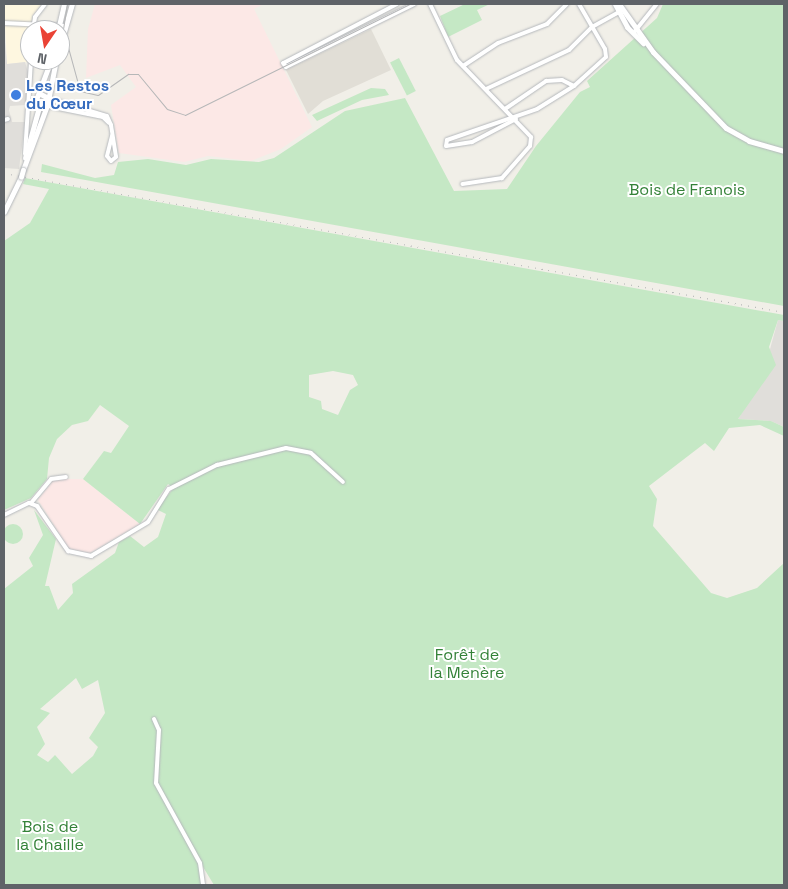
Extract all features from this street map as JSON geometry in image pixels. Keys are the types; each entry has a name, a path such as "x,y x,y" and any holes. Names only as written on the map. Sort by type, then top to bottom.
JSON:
{"main road":[{"path":"619,8 633,32 726,128 749,141 784,151"}],"street":[{"path":"36,20 45,4"},
{"path":"60,20 64,4"},
{"path":"68,20 72,4"},
{"path":"397,4 283,63 286,67 414,4"},
{"path":"430,4 463,66 516,119 531,143 510,172 495,182 462,184"},
{"path":"463,66 498,43 547,24 567,4"},
{"path":"516,119 447,140 446,146 472,142 516,119 574,86 606,57 579,4"},
{"path":"633,32 657,4"},
{"path":"486,89 569,50 592,27 619,8"},
{"path":"40,12 40,20"},
{"path":"4,23 20,24"},
{"path":"25,159 31,70"},
{"path":"37,98 41,94 48,70"},
{"path":"4,212 21,177 47,107 54,70"},
{"path":"505,109 546,81 562,80 574,86"},
{"path":"23,170 39,107 37,98 29,92"},
{"path":"41,94 90,112"},
{"path":"39,107 90,112 108,116 112,136 112,153"},
{"path":"31,503 40,509 68,552 91,556 148,522 169,489 217,465 286,448 311,453 343,482"},
{"path":"4,515 31,503 51,479 66,477"},
{"path":"154,719 159,730 156,783 200,863 203,885"}],"shaded area":[{"path":"4,4 42,4 32,16 32,20 20,20 20,63 7,64"},
{"path":"95,4 264,4 254,9 312,127 281,149 251,161 208,156 184,162 119,153 111,105 136,87 120,65 86,78 88,29"},
{"path":"371,29 391,70 323,101 308,114 286,70"},
{"path":"4,31 7,64 20,63 20,70 27,70 28,72 26,105 10,106 9,110 12,122 25,122 19,169 4,168"},
{"path":"778,320 784,321 784,427 771,421 738,419 761,382"},
{"path":"54,479 83,479 140,524 90,553 69,549 38,500"}],"green space":[{"path":"465,4 490,4 477,10 482,20 448,37 440,16"},
{"name":"Bois de Franois","path":"663,4 784,4 784,306 41,172 42,164 95,178 114,175 118,162 148,159 186,165 211,159 259,162 274,158 345,111 405,98 454,191 507,189 536,146 580,92 590,87 587,81 657,18"},
{"path":"399,58 416,91 407,96 390,63"},
{"path":"371,88 385,89 389,95 362,100 317,121 312,115"},
{"name":"Forêt de la Menère","path":"25,178 784,315 784,321 778,320 769,347 776,365 738,419 771,421 784,427 784,436 760,425 729,428 714,451 705,443 649,486 657,499 653,526 711,593 727,598 757,588 784,563 784,885 214,885 200,862 201,885 4,885 4,589 33,566 29,558 43,535 34,510 56,539 45,586 49,586 58,610 73,593 72,584 115,553 119,542 130,536 144,547 158,537 166,514 156,509 174,488 168,484 140,524 83,479 104,451 111,453 129,426 100,405 88,421 72,425 57,439 49,458 47,479 31,498 4,510 4,241 30,223 49,189 23,184","holes":["333,371 353,375 358,385 350,390 338,415 322,409 321,401 309,397 309,375","76,678 82,689 98,680 105,713 89,738 98,747 93,756 72,774 55,755 48,762 37,755 45,744 37,727 50,713 40,709"]},
{"path":"13,524 20,527 23,534 20,541 13,544 6,541 3,534 6,527"}],"tram line":[{"path":"67,4 63,29 80,91 98,95 128,74 138,74 167,109 185,115 410,4"}],"railway":[{"path":"4,173 784,312"}],"place":[{"name":"Les Restos du Cœur","path":"16,95"}],"park label":[{"name":"Bois de la Chaille","path":"50,836"}]}
